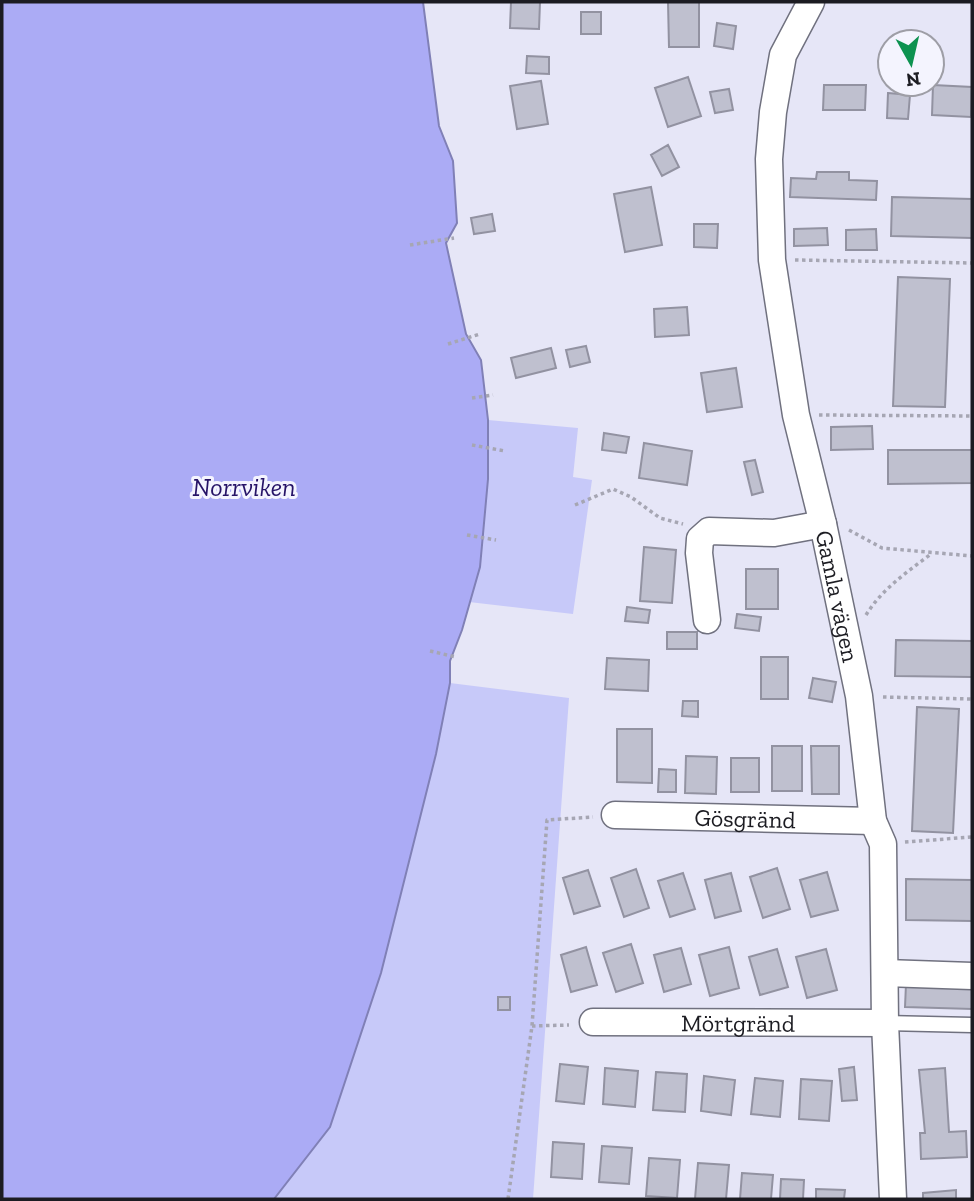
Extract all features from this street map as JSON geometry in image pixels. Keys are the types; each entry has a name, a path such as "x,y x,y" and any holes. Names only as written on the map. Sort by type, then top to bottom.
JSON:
{"street":[{"name":"Gamla vägen","path":"811,2 783,55 773,112 769,159 772,260 796,415 823,524 859,696 878,832 886,974 885,1023 893,1199"},
{"path":"707,620 699,553 700,539 709,531 774,533 823,524"},
{"name":"Gösgränd","path":"615,815 878,832"},
{"path":"886,974 972,975"},
{"name":"Mörtgränd","path":"593,1022 885,1023"}],"lane":[{"path":"885,1023 972,1025"}],"path":[{"path":"410,244 454,238"},
{"path":"772,260 972,263"},
{"path":"448,344 480,334"},
{"path":"472,398 493,395"},
{"path":"796,415 972,416"},
{"path":"472,445 505,451"},
{"path":"575,505 613,489 631,497 660,518 709,531"},
{"path":"823,524 842,526 882,548 972,556"},
{"path":"467,535 496,540"},
{"path":"848,644 874,602 933,553"},
{"path":"430,652 456,657"},
{"path":"859,696 972,699"},
{"path":"508,1199 532,1026 547,820 615,815"},
{"path":"878,832 972,837"},
{"path":"532,1026 593,1022"}],"shaded area":[{"path":"488,420 578,428 573,477 592,480 573,614 469,602 483,534"},
{"path":"450,683 569,698 533,1199 274,1199 285,1183 418,818 436,754"}],"water":[{"name":"Norrviken","path":"2,2 423,2 439,126 453,161 457,223 446,243 466,334 481,360 488,420 488,479 480,567 450,661 450,683 436,754 381,973 330,1127 274,1199 2,1199"}],"building":[{"path":"511,2 540,2 539,29 510,28"},
{"path":"668,2 699,2 699,47 669,47"},
{"path":"581,12 601,12 601,34 581,34"},
{"path":"717,23 736,26 733,49 714,46"},
{"path":"527,56 549,57 549,74 526,73"},
{"path":"688,77 701,116 668,127 655,88"},
{"path":"541,81 548,124 517,129 510,86"},
{"path":"824,85 866,85 865,110 823,110"},
{"path":"946,86 972,87 971,117 932,115 933,98 946,98"},
{"path":"729,89 733,110 715,113 710,92"},
{"path":"888,98 910,98 908,119 887,118"},
{"path":"668,145 679,167 662,176 651,155"},
{"path":"817,172 849,172 849,180 877,181 876,200 790,197 791,178 816,179"},
{"path":"651,187 662,245 625,252 614,194"},
{"path":"892,197 972,199 972,238 891,236"},
{"path":"492,214 495,231 474,234 471,218"},
{"path":"694,224 718,224 717,248 694,247"},
{"path":"827,228 828,245 794,246 794,229"},
{"path":"876,229 877,250 846,250 846,230"},
{"path":"898,277 950,279 945,407 893,406"},
{"path":"687,307 689,335 655,337 654,309"},
{"path":"586,346 590,362 570,367 566,350"},
{"path":"551,348 556,368 516,378 511,358"},
{"path":"736,368 742,407 707,412 701,373"},
{"path":"872,426 873,449 831,450 831,427"},
{"path":"604,433 629,437 626,453 602,450"},
{"path":"644,443 692,451 687,485 639,478"},
{"path":"888,450 972,450 972,483 888,484"},
{"path":"755,460 763,492 752,495 744,462"},
{"path":"644,547 676,550 672,603 640,601"},
{"path":"746,569 778,569 778,609 746,609"},
{"path":"627,607 650,610 648,623 625,621"},
{"path":"737,614 761,617 759,631 735,628"},
{"path":"667,632 697,632 697,649 667,649"},
{"path":"896,640 972,641 972,677 895,676"},
{"path":"761,657 788,657 788,699 761,699"},
{"path":"607,658 649,660 648,691 605,689"},
{"path":"813,678 836,682 832,702 809,698"},
{"path":"683,701 698,701 698,717 682,716"},
{"path":"917,707 959,709 953,833 912,831"},
{"path":"617,729 652,729 652,783 617,782"},
{"path":"772,746 802,746 802,791 772,791"},
{"path":"811,746 839,746 839,794 812,794"},
{"path":"686,756 717,757 716,794 685,793"},
{"path":"731,758 759,758 759,792 731,792"},
{"path":"659,769 676,770 676,792 658,792"},
{"path":"777,868 790,909 763,918 750,877"},
{"path":"636,869 649,908 624,917 611,878"},
{"path":"588,870 600,906 574,914 563,878"},
{"path":"827,872 838,910 811,917 800,880"},
{"path":"683,873 695,909 670,917 658,881"},
{"path":"731,873 741,911 715,918 705,880"},
{"path":"906,879 972,880 972,921 906,920"},
{"path":"631,944 643,983 616,992 603,953"},
{"path":"586,947 597,985 571,992 561,955"},
{"path":"729,947 739,988 710,996 699,955"},
{"path":"681,948 691,984 664,992 654,955"},
{"path":"777,949 788,987 760,995 749,957"},
{"path":"826,949 837,990 807,998 796,957"},
{"path":"906,984 972,985 972,1009 905,1007"},
{"path":"498,997 510,997 510,1010 498,1010"},
{"path":"560,1064 588,1067 584,1104 556,1101"},
{"path":"854,1067 857,1100 842,1101 839,1069"},
{"path":"605,1068 638,1071 635,1107 603,1104"},
{"path":"945,1068 949,1132 966,1131 967,1157 921,1159 920,1133 925,1133 919,1070"},
{"path":"656,1072 687,1074 685,1112 653,1110"},
{"path":"704,1076 735,1080 731,1115 701,1111"},
{"path":"755,1078 783,1081 780,1117 751,1114"},
{"path":"801,1079 832,1081 829,1121 799,1119"},
{"path":"553,1142 584,1144 582,1179 551,1177"},
{"path":"602,1146 632,1148 629,1184 599,1182"},
{"path":"649,1158 680,1160 677,1198 646,1196"},
{"path":"698,1163 729,1165 726,1199 695,1199"},
{"path":"742,1173 773,1175 771,1199 740,1199"},
{"path":"781,1179 804,1180 803,1199 780,1199"},
{"path":"816,1189 845,1190 844,1199 816,1199"},
{"path":"956,1190 956,1199 923,1199 923,1193"}]}
